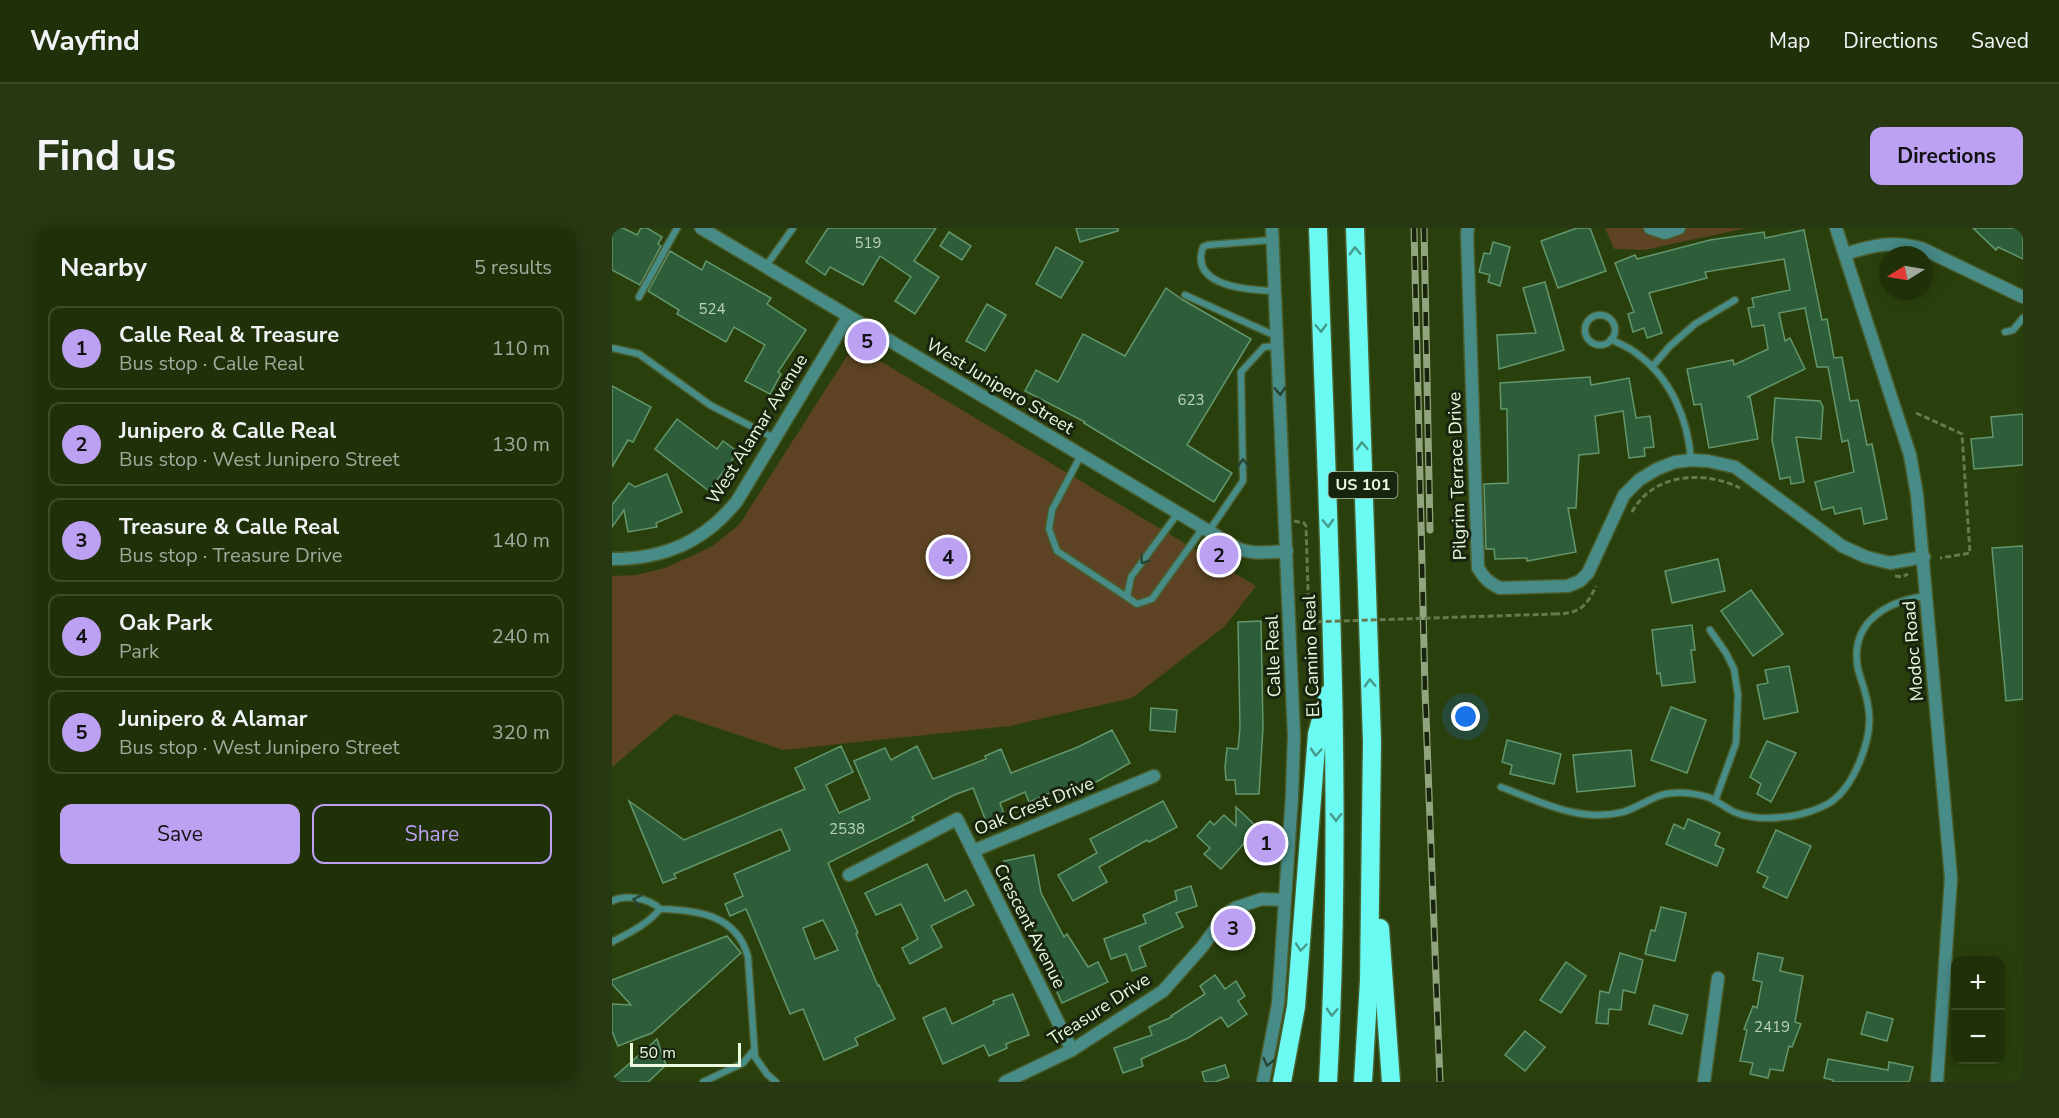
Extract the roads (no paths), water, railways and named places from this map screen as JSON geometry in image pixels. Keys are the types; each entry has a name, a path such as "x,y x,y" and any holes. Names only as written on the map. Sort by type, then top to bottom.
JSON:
{"highway":[{"name":"El Camino Real","path":"1318,228 1336,826 1333,993 1328,1082"},
{"name":"US 101","path":"1354,228 1372,741 1370,912 1363,1082"},
{"path":"1282,1082 1296,1007 1317,734 1333,675"},
{"path":"1372,741 1380,928 1391,1082"}],"street":[{"name":"West Junipero Street","path":"701,228 1247,553 1287,551"},
{"name":"Pilgrim Terrace Drive","path":"1468,228 1478,568 1490,584 1500,588 1568,586 1580,581 1588,573 1624,495 1639,480 1657,469 1676,462 1691,460 1735,466 1842,546 1866,557 1890,563 1924,557"},
{"path":"1650,228 1665,232 1679,228"},
{"name":"Modoc Road","path":"1836,228 1910,455 1917,495 1951,878 1937,1082"},
{"name":"Calle Real","path":"1263,1082 1278,1004 1294,735 1272,234"},
{"path":"1845,254 1879,245 1907,244 1923,249 2023,297"},
{"name":"West Alamar Avenue","path":"612,559 651,556 673,549 705,533 722,520 737,501 848,317"},
{"name":"Oak Crest Drive","path":"849,875 957,819 973,851 1154,776"},
{"name":"Crescent Avenue","path":"973,851 1072,1050"},
{"name":"Treasure Drive","path":"1005,1082 1072,1050 1162,991 1202,947 1227,913 1253,901 1285,900"},
{"path":"1704,1082 1718,978"}],"lane":[{"path":"639,297 677,228"},
{"path":"766,266 793,228"},
{"path":"1272,234 1208,245 1203,247 1201,256 1202,267 1211,277 1247,290 1275,291"},
{"path":"1185,295 1277,341"},
{"path":"1652,367 1670,346 1695,324 1735,300"},
{"path":"1602,315 1611,320 1614,330 1611,339 1604,344 1590,342 1585,334 1588,320 1602,315"},
{"path":"2005,332 2013,330 2023,318"},
{"path":"1611,339 1636,352 1670,389 1682,413 1690,440 1691,460"},
{"path":"1081,455 1052,510 1049,529 1057,551 1137,604 1152,598 1243,481 1241,372 1264,347 1277,341"},
{"path":"612,348 639,354 710,405 775,439"},
{"path":"1127,597 1131,577 1178,513"},
{"path":"1501,787 1571,813 1597,816 1624,812 1672,793 1699,795 1735,812 1758,818 1783,818 1810,811 1831,801 1848,783 1866,745 1869,713 1866,691 1857,660 1862,632 1866,624 1877,613 1887,608 1910,599 1926,596"},
{"path":"1710,630 1734,669 1738,695 1736,743 1715,801"},
{"path":"612,901 622,897 654,903 660,909 689,911 726,922 740,936 745,944 748,957 754,1050 760,1065 776,1082"},
{"path":"612,942 636,929 660,909"},
{"path":"703,1082 743,1063 754,1050"}],"railway":[{"path":"1414,228 1425,690 1440,1082"},
{"path":"1424,228 1430,530"}],"place":[{"name":"Junipero & Alamar","path":"867,341"},
{"name":"Junipero & Calle Real","path":"1219,555"},
{"name":"Oak Park","path":"948,557"},
{"name":"Calle Real & Treasure","path":"1266,843"},
{"name":"Treasure & Calle Real","path":"1233,928"}]}
